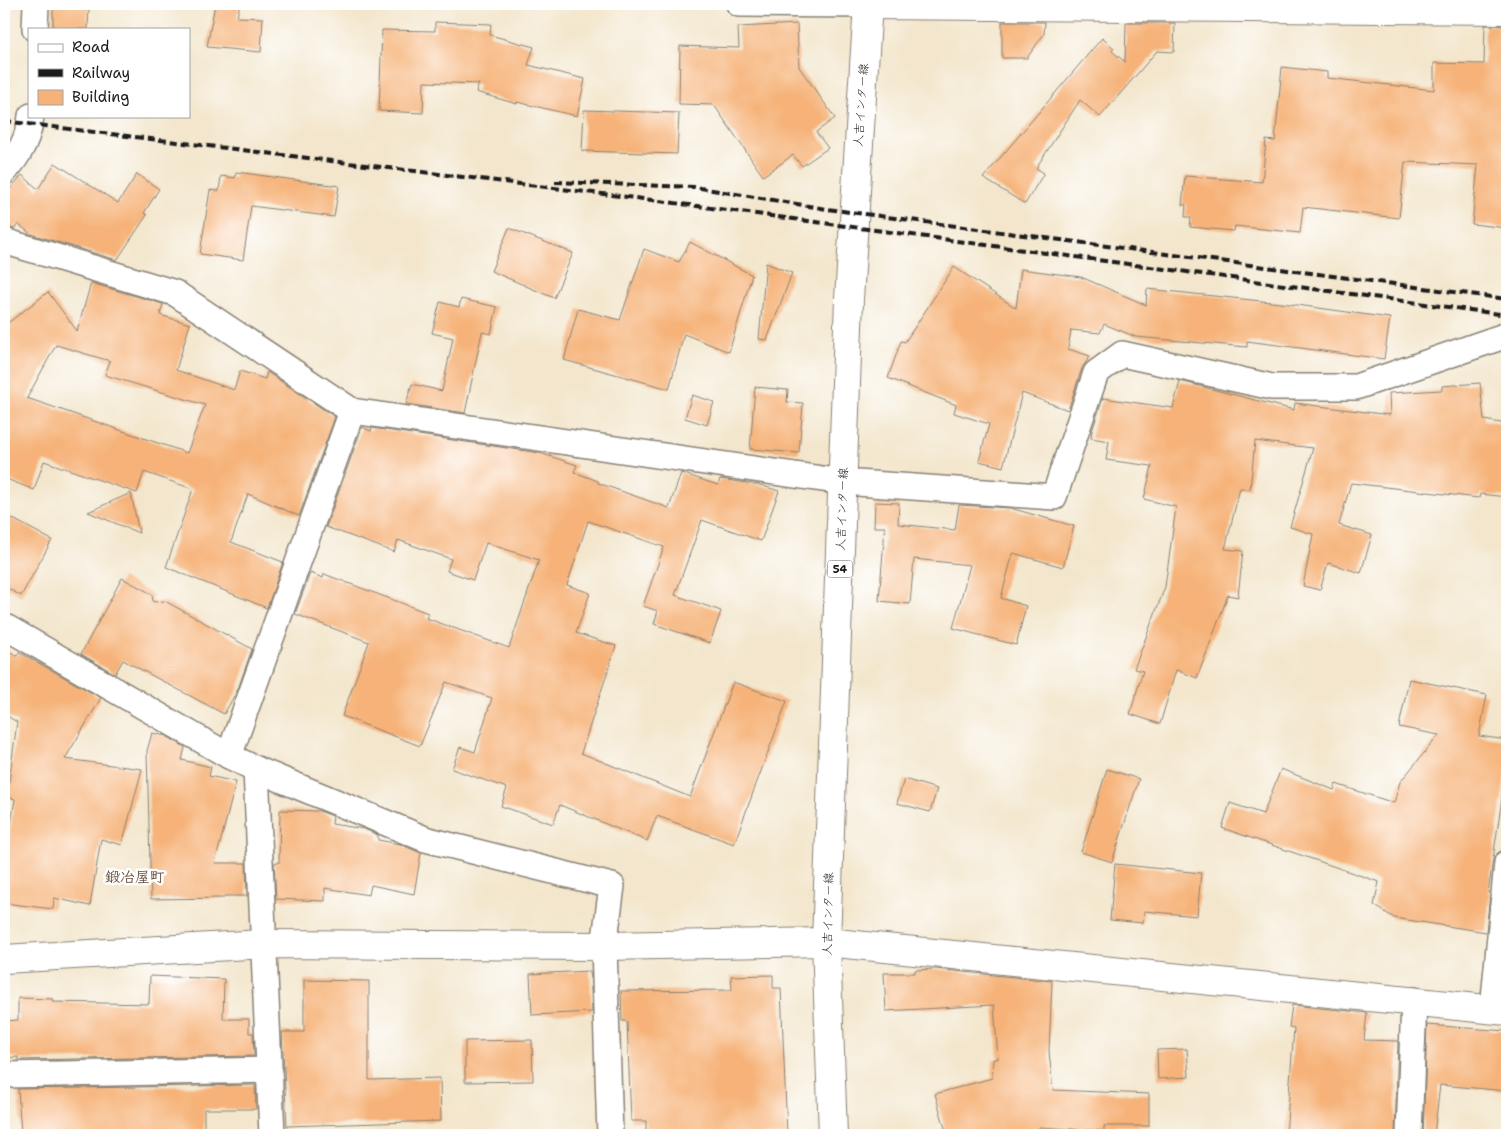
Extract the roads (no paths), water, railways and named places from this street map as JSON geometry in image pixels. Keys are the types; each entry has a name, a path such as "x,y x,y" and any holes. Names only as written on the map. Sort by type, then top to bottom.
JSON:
{"street":[{"path":"35,28 36,4"},
{"path":"739,4 1507,10"},
{"name":"人吉インター線","path":"834,1135 826,942 849,299 868,4"},
{"path":"4,172 13,162 24,143 30,118"},
{"path":"4,241 175,293 352,410 843,482 1054,497 1096,373 1122,354 1272,387 1356,387 1507,335"},
{"path":"229,756 352,410"},
{"path":"4,626 229,756 256,769 425,839 612,886 604,946 610,1135"},
{"path":"256,769 272,1135"},
{"path":"4,959 264,944 604,946 826,942 1500,1010 1507,863"},
{"path":"1409,1135 1414,1000"},
{"path":"4,1075 269,1070"}],"railway":[{"path":"4,121 652,200 1507,315"},
{"path":"555,182 694,187 827,209 1507,299"}],"district":[{"name":"鍛冶屋町","path":"135,877"}]}
